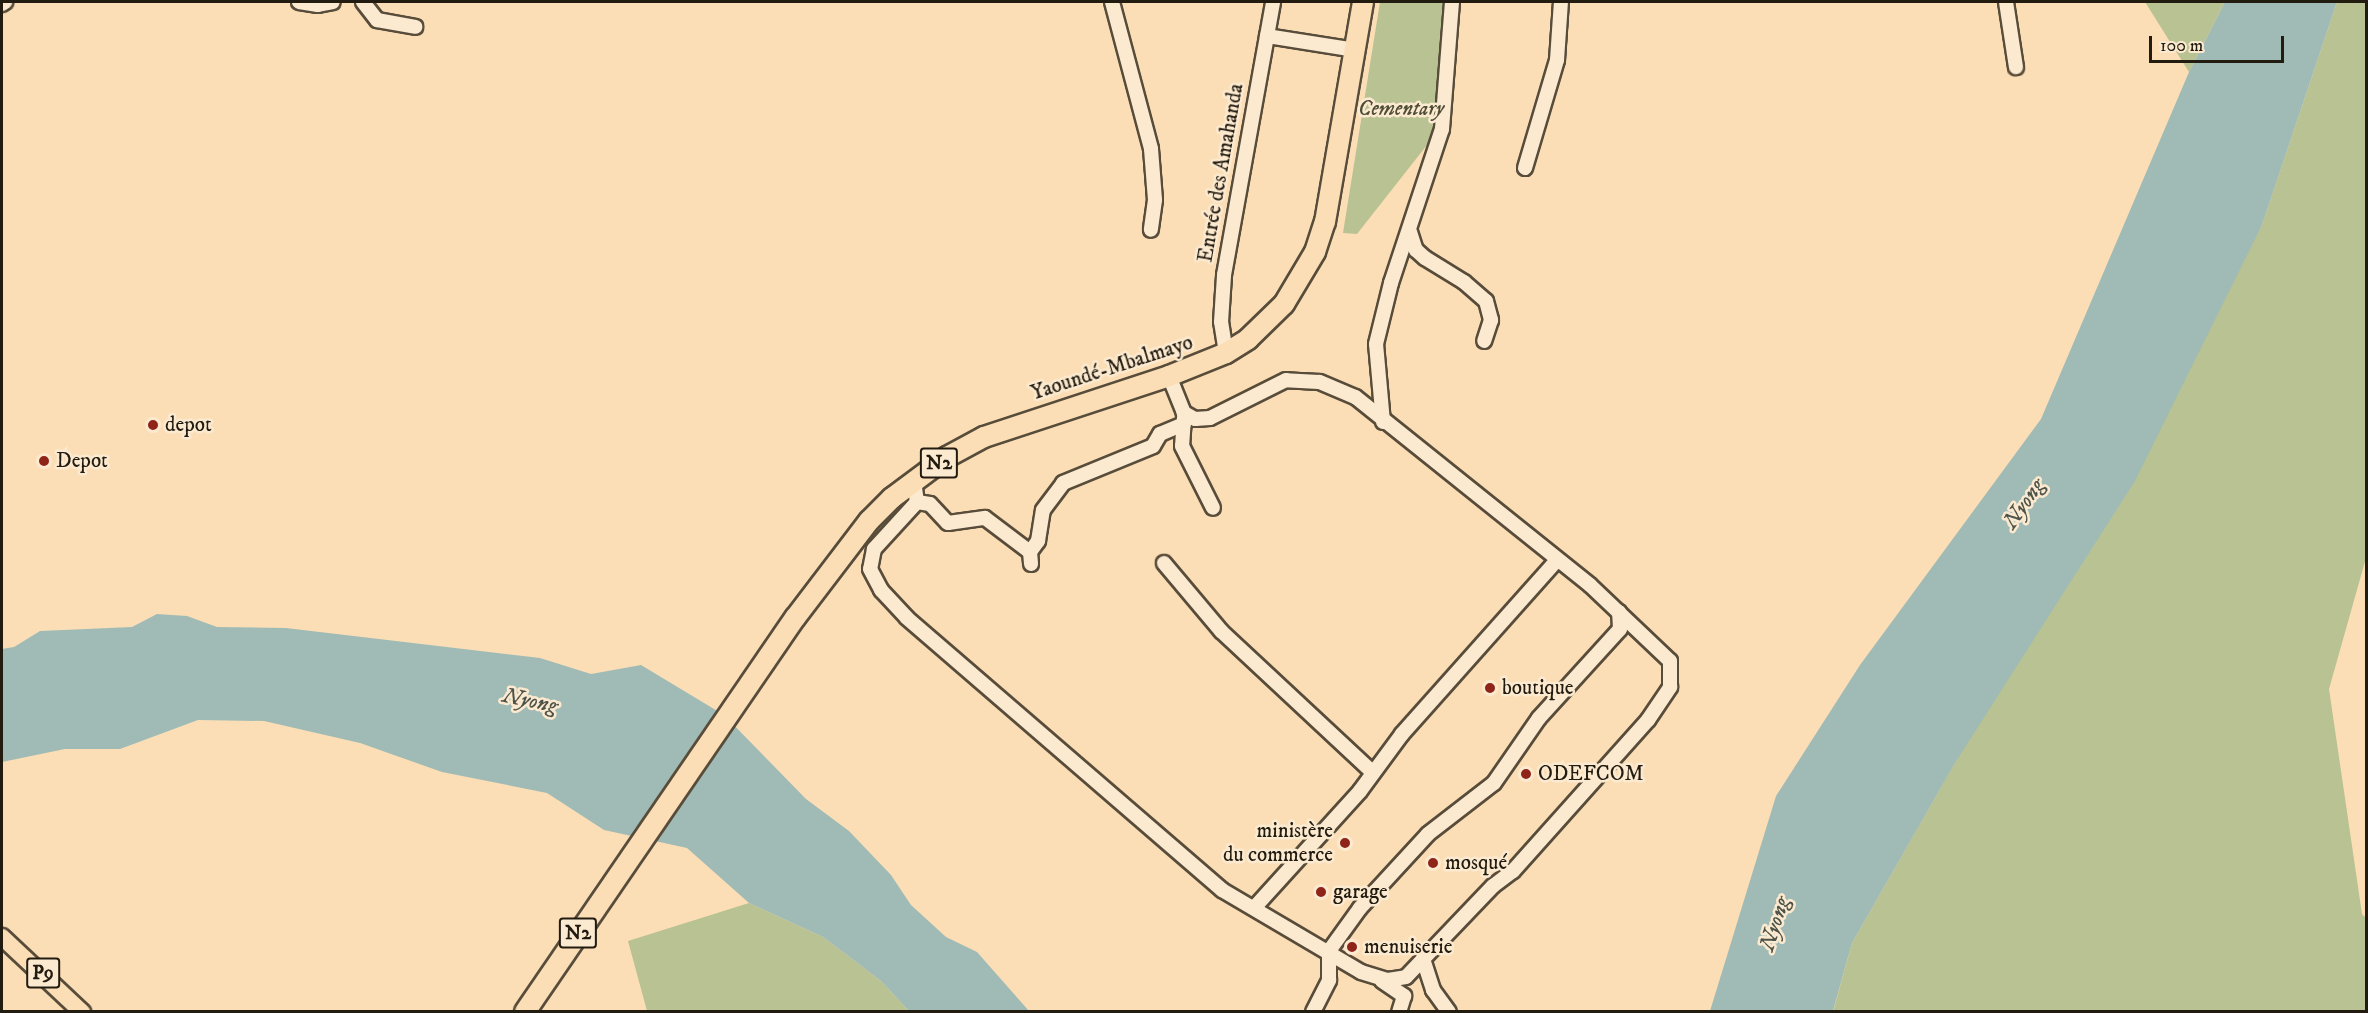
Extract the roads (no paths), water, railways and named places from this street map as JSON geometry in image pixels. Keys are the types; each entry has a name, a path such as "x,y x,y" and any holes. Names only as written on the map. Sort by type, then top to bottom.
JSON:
{"highway":[{"name":"Yaoundé-Mbalmayo","path":"525,1011 740,696 869,520 914,481 984,437 1169,376 1226,353 1248,339 1284,304 1315,252 1331,194 1363,2"}],"main road":[{"name":"P9","path":"2,937 82,1011"}],"street":[{"path":"298,2 318,5 333,2"},
{"path":"363,2 377,20 415,27"},
{"path":"1113,2 1151,149 1155,200 1150,230"},
{"name":"Entrée des Amahanda","path":"1226,353 1221,322 1224,275 1273,2"},
{"path":"1383,422 1376,344 1391,283 1410,232 1442,129 1452,2"},
{"path":"1525,168 1557,60 1561,2"},
{"path":"2006,2 2016,67"},
{"path":"1267,36 1355,50"},
{"path":"1410,232 1416,250 1464,282 1486,301 1491,320 1484,341"},
{"path":"1169,376 1184,418 1182,446 1213,508"},
{"path":"917,502 930,504 948,523 985,519 1030,558 1038,542 1043,510 1063,483 1153,446 1160,434 1184,418 1210,417 1274,384 1300,379 1339,388 1619,612 1670,661 1672,676 1666,695 1571,808 1406,977 1377,978"},
{"path":"914,481 917,502"},
{"path":"917,502 874,549 870,570 881,590 930,639 1033,724 1150,830 1222,890 1377,978 1404,996 1399,1011"},
{"path":"1254,908 1360,791 1372,772 1556,561"},
{"path":"1164,563 1221,631 1372,772"},
{"path":"1312,1011 1329,980 1329,951 1372,893 1428,834 1494,783 1539,718 1620,629 1619,612"},
{"path":"1423,959 1433,990 1449,1011"}],"water":[{"name":"Nyong","path":"2225,2 2337,2 2262,225 2135,481 1955,763 1852,943 1833,1011 1710,1011 1776,796 1860,665 2041,419 2189,72"},
{"name":"Nyong","path":"157,614 187,616 217,627 286,628 540,658 591,674 641,665 724,715 806,799 849,831 891,875 911,905 946,937 977,952 1029,1011 909,1011 881,981 823,937 749,903 687,848 604,830 547,793 442,772 360,743 264,721 198,720 120,749 65,749 2,762 2,649 14,647 40,631 132,627"}],"place":[{"name":"depot","path":"153,425"},
{"name":"Depot","path":"44,461"},
{"name":"boutique","path":"1490,688"},
{"name":"ODEFCOM","path":"1526,774"},
{"name":"ministère du commerce","path":"1345,843"},
{"name":"mosqué","path":"1433,863"},
{"name":"garage","path":"1321,892"},
{"name":"menuiserie","path":"1352,947"}],"park label":[{"name":"Cementary","path":"1401,109"}]}
